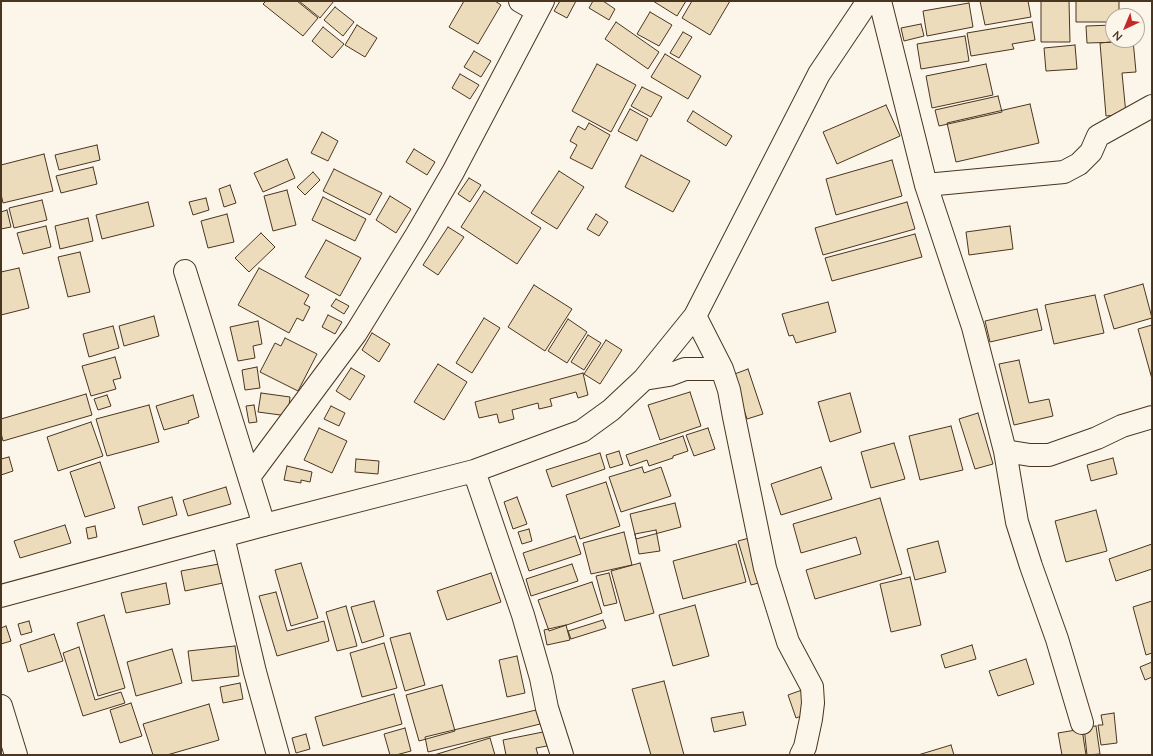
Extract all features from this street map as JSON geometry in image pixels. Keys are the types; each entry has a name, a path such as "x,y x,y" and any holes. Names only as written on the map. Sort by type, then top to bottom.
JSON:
{"street":[{"path":"2,592 223,537 474,471 582,431 611,410 644,379 695,316 819,74 868,1"},
{"path":"880,1 926,185 973,326 1005,450 1017,522 1057,639 1082,723"},
{"path":"249,477 356,333 418,234 453,172 534,4"},
{"path":"926,185 1064,172 1079,164 1091,152 1098,136 1152,106"},
{"path":"185,271 264,525"},
{"path":"695,316 722,368 729,390 765,568 788,642 812,687 813,703 811,720 805,747 801,755"},
{"path":"644,379 669,375 685,369 722,368"},
{"path":"1005,450 1030,455 1049,455 1097,438 1122,426 1152,417"},
{"path":"474,471 523,615 541,678 547,708 562,755"},
{"path":"223,537 255,672 278,755"},
{"path":"1,706 16,755"}],"building":[{"path":"266,1 297,1 318,18 303,36 263,4"},
{"path":"299,1 334,1 320,18"},
{"path":"464,1 495,1 501,5 478,44 449,27"},
{"path":"560,1 576,1 567,18 554,11"},
{"path":"593,1 603,1 615,9 609,20 589,8"},
{"path":"653,1 686,1 677,16"},
{"path":"692,1 730,1 710,35 682,18"},
{"path":"980,1 1028,1 1031,17 985,25"},
{"path":"1041,1 1069,1 1070,42 1041,42"},
{"path":"1076,1 1119,1 1119,8 1105,8 1105,22 1076,22"},
{"path":"969,3 973,27 927,36 923,11"},
{"path":"335,7 354,22 343,36 324,20"},
{"path":"650,12 672,25 659,46 637,34"},
{"path":"616,22 659,52 648,69 605,39"},
{"path":"1032,22 1035,40 1012,44 1014,49 971,56 967,33"},
{"path":"921,24 924,36 904,41 901,28"},
{"path":"357,25 377,38 365,57 345,45"},
{"path":"1105,25 1105,42 1087,43 1086,26"},
{"path":"323,27 344,44 332,58 312,41"},
{"path":"683,32 692,37 679,58 670,53"},
{"path":"965,36 969,61 921,69 917,44"},
{"path":"1100,43 1105,43 1105,48 1134,48 1136,72 1122,73 1126,114 1106,116"},
{"path":"1075,45 1077,69 1046,71 1044,48"},
{"path":"474,51 491,61 481,77 464,67"},
{"path":"665,54 701,76 688,99 651,77"},
{"path":"597,64 636,85 611,132 572,111"},
{"path":"986,64 993,95 932,108 926,76"},
{"path":"460,74 479,85 470,99 452,88"},
{"path":"642,87 662,97 651,117 631,106"},
{"path":"998,96 1002,112 939,126 935,110"},
{"path":"1030,104 1039,143 956,162 947,123"},
{"path":"886,105 900,136 837,164 823,132"},
{"path":"630,109 648,119 637,141 618,131"},
{"path":"693,111 732,136 726,146 687,121"},
{"path":"589,123 610,135 592,169 570,158 577,145 570,141 578,126 585,130"},
{"path":"322,132 338,141 328,161 311,153"},
{"path":"97,145 100,160 59,170 55,155"},
{"path":"414,149 435,162 427,175 406,162"},
{"path":"44,154 53,191 3,203 1,194 1,165"},
{"path":"641,155 690,181 673,212 625,187"},
{"path":"287,159 295,178 263,192 254,173"},
{"path":"892,160 902,196 836,215 826,179"},
{"path":"93,167 97,184 61,193 56,176"},
{"path":"334,169 382,193 370,215 323,191"},
{"path":"559,171 584,187 557,229 531,213"},
{"path":"313,172 320,180 305,195 297,187"},
{"path":"469,178 481,185 470,202 458,194"},
{"path":"230,185 236,203 224,207 219,189"},
{"path":"287,190 296,225 273,231 264,196"},
{"path":"484,191 541,228 517,264 461,227"},
{"path":"390,196 411,209 396,233 376,220"},
{"path":"323,197 366,219 355,241 312,220"},
{"path":"206,198 209,210 193,215 189,202"},
{"path":"42,200 47,220 14,228 9,208"},
{"path":"148,202 154,226 102,239 96,215"},
{"path":"907,202 915,229 823,255 815,228"},
{"path":"7,210 11,227 1,229 1,212"},
{"path":"227,214 234,242 208,248 201,221"},
{"path":"596,214 608,222 599,236 587,229"},
{"path":"88,218 93,241 60,249 55,226"},
{"path":"46,226 51,247 23,254 17,233"},
{"path":"1010,226 1013,249 969,255 966,232"},
{"path":"448,227 464,237 438,275 423,265"},
{"path":"261,233 275,247 249,272 235,258"},
{"path":"915,234 922,257 832,281 825,258"},
{"path":"326,240 361,258 340,296 305,277"},
{"path":"80,252 90,292 68,297 58,257"},
{"path":"19,268 29,308 1,315 1,272"},
{"path":"259,268 309,295 304,304 310,307 303,321 297,318 289,333 238,305"},
{"path":"1143,284 1152,318 1114,329 1104,295"},
{"path":"534,285 572,309 545,351 508,327"},
{"path":"1095,295 1104,333 1054,344 1045,305"},
{"path":"336,299 349,306 344,314 331,306"},
{"path":"828,302 836,332 796,343 793,335 789,336 782,314"},
{"path":"1037,309 1042,330 990,342 985,321"},
{"path":"328,315 342,322 335,334 322,327"},
{"path":"154,316 159,336 124,346 119,326"},
{"path":"484,318 500,328 472,373 456,363"},
{"path":"568,319 587,332 567,363 548,351"},
{"path":"258,321 262,344 253,346 255,358 238,361 230,327"},
{"path":"1152,325 1152,379 1138,329"},
{"path":"113,326 119,348 89,357 83,334"},
{"path":"372,333 390,344 379,362 362,350"},
{"path":"588,335 601,343 584,370 571,362"},
{"path":"285,338 317,354 298,391 260,372 275,343 281,346"},
{"path":"606,340 622,350 600,384 584,374"},
{"path":"115,357 121,378 113,380 116,389 91,396 82,366"},
{"path":"1019,360 1029,403 1049,399 1053,416 1014,425 999,364"},
{"path":"438,364 467,382 444,420 414,402"},
{"path":"257,367 260,388 245,390 242,370"},
{"path":"351,368 365,376 350,400 336,391"},
{"path":"748,369 763,414 747,419 732,375"},
{"path":"583,373 588,395 578,398 576,392 550,399 552,406 539,409 538,403 512,410 514,419 499,423 497,414 479,418 475,402"},
{"path":"690,392 701,426 660,440 648,405"},
{"path":"261,393 290,397 288,416 258,412"},
{"path":"850,393 861,432 830,442 818,402"},
{"path":"86,394 92,415 3,441 1,433 1,419"},
{"path":"107,395 111,406 98,410 94,399"},
{"path":"193,395 199,417 188,421 189,423 164,430 156,406"},
{"path":"149,405 159,442 107,456 96,419"},
{"path":"254,405 257,422 249,423 246,406"},
{"path":"331,406 345,413 339,426 324,419"},
{"path":"978,413 993,464 975,469 959,419"},
{"path":"91,422 103,456 58,471 47,437"},
{"path":"951,426 963,470 920,480 909,436"},
{"path":"319,428 347,441 332,473 304,460"},
{"path":"708,428 715,449 694,456 686,435"},
{"path":"683,436 688,451 649,466 647,460 630,466 626,455"},
{"path":"894,443 905,479 871,488 861,452"},
{"path":"619,451 623,464 610,468 606,455"},
{"path":"600,453 605,469 552,487 546,470"},
{"path":"9,457 13,471 1,475 1,459"},
{"path":"1113,458 1117,474 1091,481 1087,465"},
{"path":"356,459 379,461 378,474 355,472"},
{"path":"100,462 115,508 85,517 70,472"},
{"path":"287,466 312,472 310,482 301,480 301,483 284,480"},
{"path":"642,467 644,473 661,467 671,496 621,512 609,477"},
{"path":"821,467 832,499 781,515 771,484"},
{"path":"606,482 620,526 580,539 566,495"},
{"path":"226,487 231,504 188,516 183,500"},
{"path":"172,497 177,515 143,525 138,507"},
{"path":"517,497 527,524 513,529 504,502"},
{"path":"880,498 902,574 815,599 806,570 861,554 856,537 801,553 793,524"},
{"path":"675,503 681,527 636,539 630,514"},
{"path":"1096,510 1107,551 1066,562 1055,521"},
{"path":"65,525 71,543 20,558 14,541"},
{"path":"95,526 97,537 88,539 86,528"},
{"path":"529,529 532,541 522,544 518,532"},
{"path":"656,530 660,551 639,554 635,534"},
{"path":"624,532 632,565 591,574 583,543"},
{"path":"575,536 581,554 529,571 523,553"},
{"path":"753,537 766,581 751,585 738,541"},
{"path":"938,541 946,572 915,580 907,549"},
{"path":"736,544 746,582 683,599 673,561"},
{"path":"1152,544 1152,569 1116,581 1109,559"},
{"path":"301,563 318,618 291,626 275,570"},
{"path":"640,563 654,613 625,621 611,571"},
{"path":"219,564 223,583 185,591 181,571"},
{"path":"572,564 578,581 531,596 526,579"},
{"path":"491,573 501,602 447,620 437,591"},
{"path":"609,573 617,603 604,606 596,576"},
{"path":"910,577 921,625 891,632 880,584"},
{"path":"592,582 602,613 549,631 538,600"},
{"path":"166,583 170,604 126,613 121,593"},
{"path":"276,592 287,631 324,621 329,641 277,656 259,596"},
{"path":"374,601 384,636 362,643 351,607"},
{"path":"1152,601 1152,653 1146,655 1133,607"},
{"path":"695,605 709,656 673,666 659,615"},
{"path":"346,606 357,646 337,651 326,612"},
{"path":"104,615 125,688 98,696 77,623"},
{"path":"603,620 606,628 571,639 568,631"},
{"path":"29,621 32,632 21,635 18,624"},
{"path":"566,625 570,640 547,645 544,630"},
{"path":"6,626 11,641 1,644 1,628"},
{"path":"410,633 425,685 405,691 390,638"},
{"path":"54,634 63,661 28,672 20,645"},
{"path":"384,643 397,688 362,697 350,653"},
{"path":"972,645 976,659 945,668 941,655"},
{"path":"235,646 239,676 192,681 188,651"},
{"path":"79,647 95,700 121,692 125,703 83,716 63,653"},
{"path":"172,649 182,683 136,696 127,662"},
{"path":"517,656 525,693 507,697 499,660"},
{"path":"1026,659 1034,684 998,696 989,671"},
{"path":"1152,662 1152,677 1145,680 1140,667"},
{"path":"664,681 684,755 651,755 632,689"},
{"path":"240,683 243,699 223,703 220,687"},
{"path":"442,685 455,731 419,741 406,695"},
{"path":"802,690 810,713 796,718 788,695"},
{"path":"394,694 402,724 323,746 315,717"},
{"path":"131,703 142,736 120,743 110,710"},
{"path":"209,704 219,740 167,755 153,755 143,724"},
{"path":"536,710 540,724 428,752 425,737"},
{"path":"743,712 746,725 714,732 711,718"},
{"path":"1114,713 1117,743 1101,745 1098,725 1103,725 1101,715"},
{"path":"1096,726 1100,754 1087,755 1084,727"},
{"path":"405,728 411,751 390,755 384,734"},
{"path":"1082,729 1086,755 1062,755 1058,733"},
{"path":"543,732 547,746 536,748 538,755 506,755 503,740"},
{"path":"306,734 310,749 296,753 292,738"},
{"path":"490,738 495,755 434,755"},
{"path":"951,745 954,755 918,755"}]}
